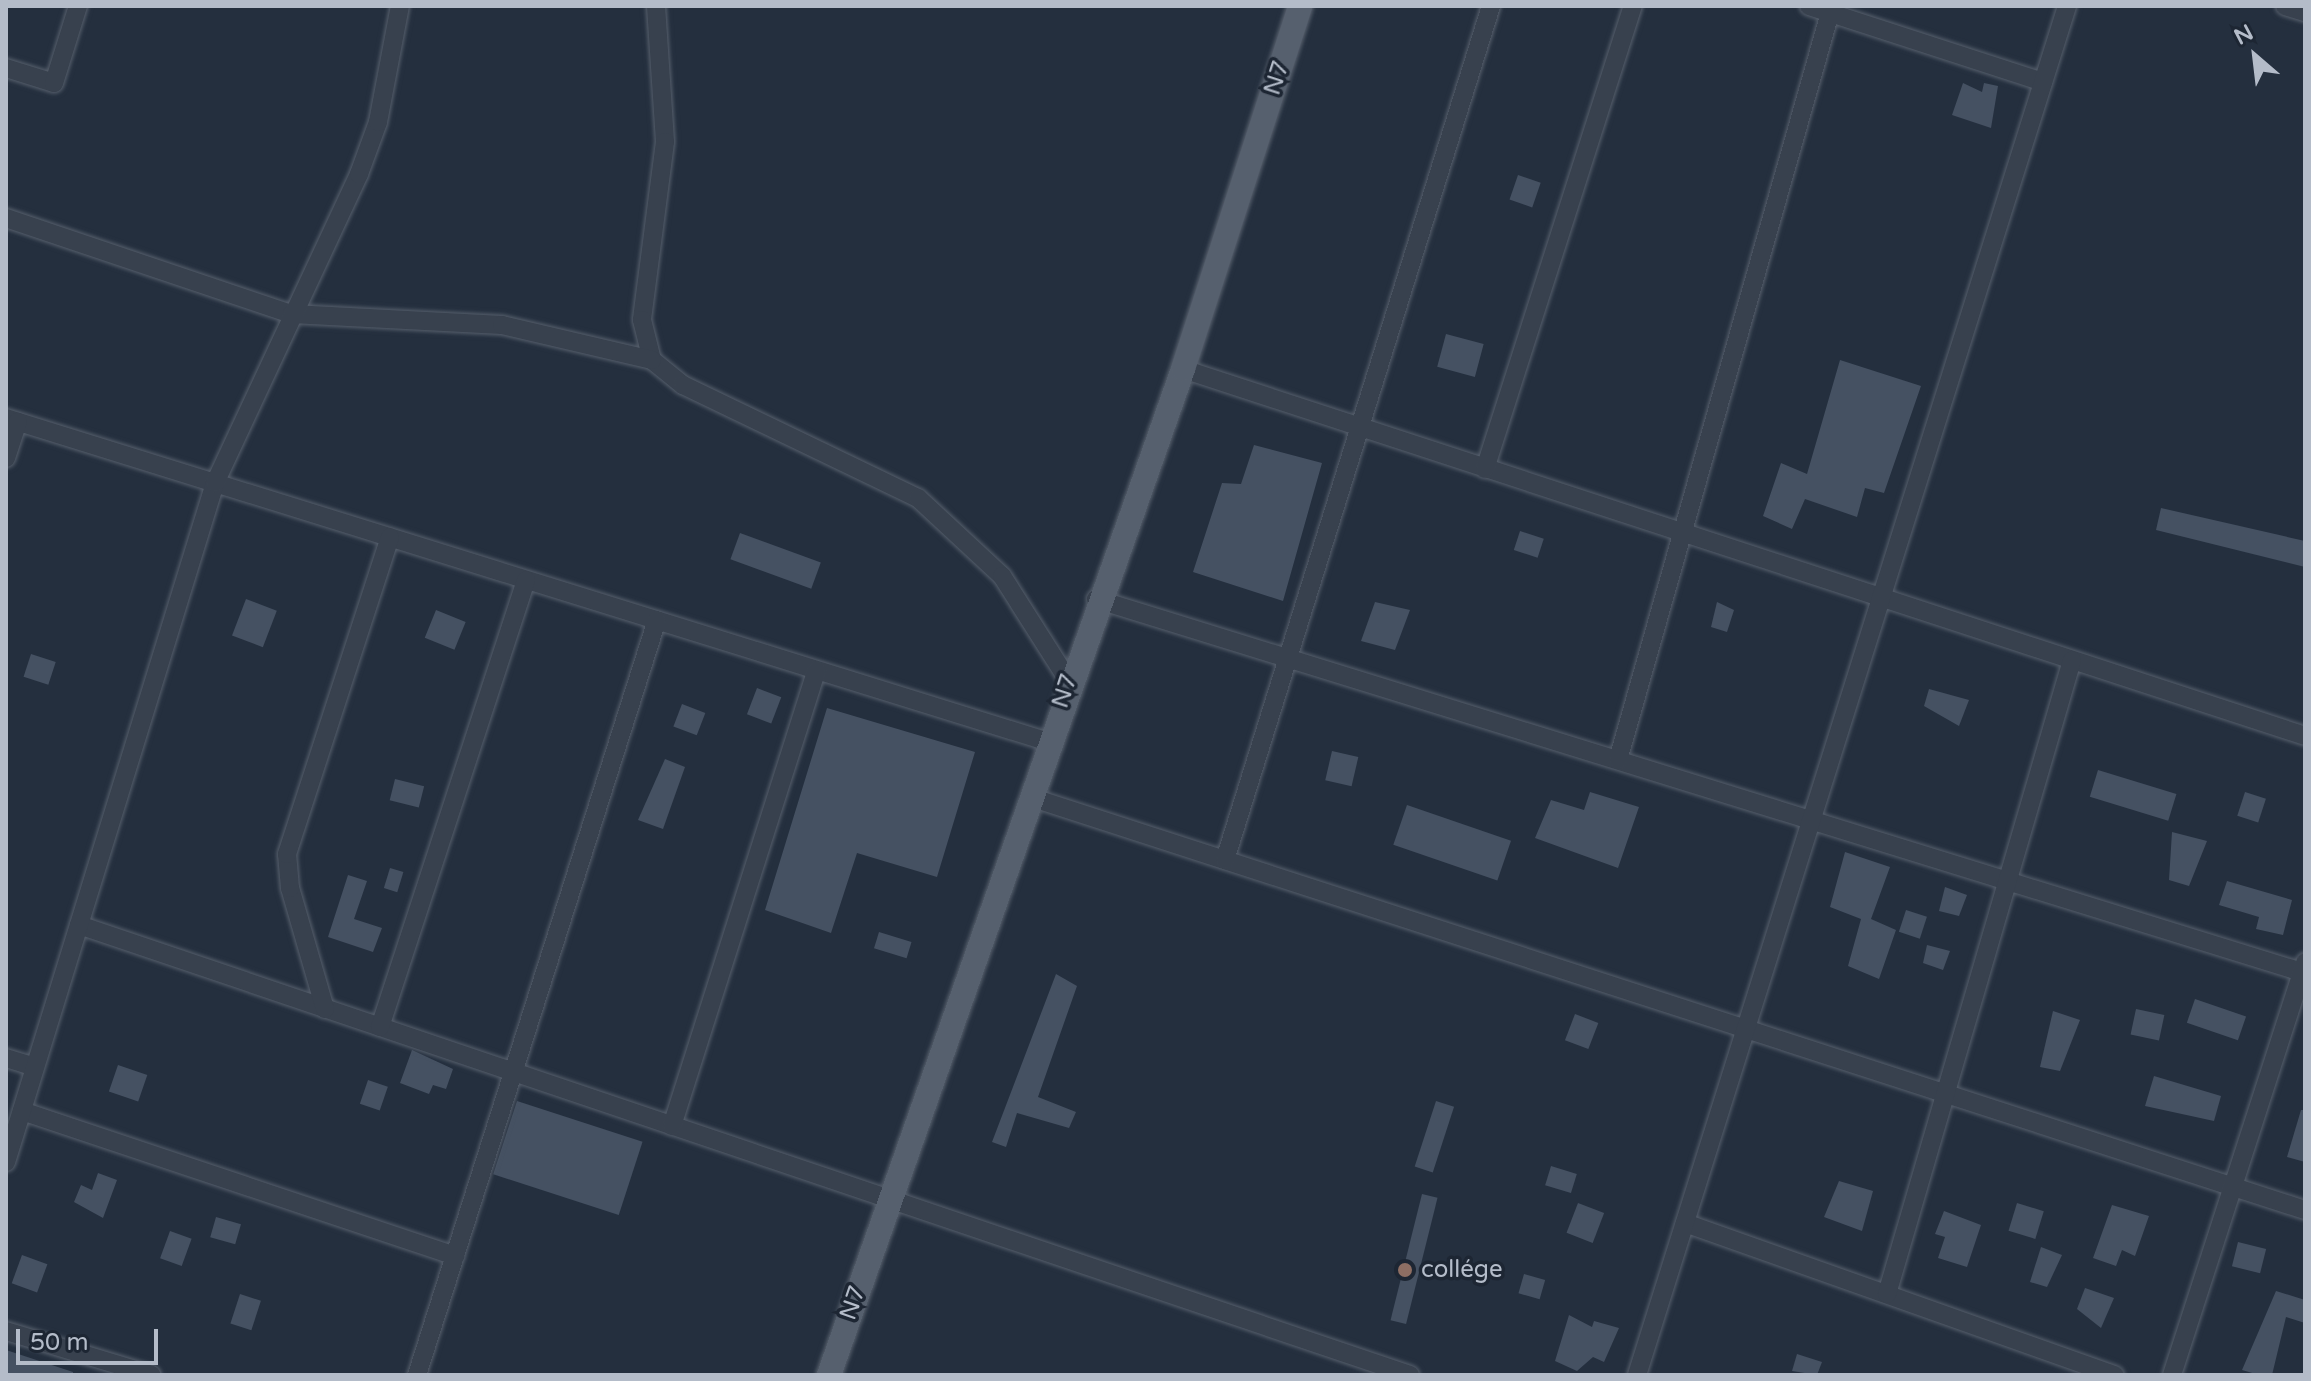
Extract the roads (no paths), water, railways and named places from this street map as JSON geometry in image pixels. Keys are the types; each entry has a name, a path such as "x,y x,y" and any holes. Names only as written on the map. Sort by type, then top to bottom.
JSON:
{"main road":[{"name":"N7","path":"829,1375 1096,599 1183,369 1300,6"}],"street":[{"path":"6,68 54,83 78,6"},
{"path":"6,1162 215,483 378,122 400,6"},
{"path":"652,360 642,320 665,142 656,6"},
{"path":"1225,860 1491,6"},
{"path":"1485,469 1633,6"},
{"path":"1809,6 1831,10 2043,82"},
{"path":"1637,1375 2067,6"},
{"path":"2285,6 2305,12"},
{"path":"1618,760 1831,10"},
{"path":"6,218 292,314 502,325 652,360 683,385 918,498 1002,576 1068,680"},
{"path":"1183,369 2305,736"},
{"path":"6,458 12,420 1049,742"},
{"path":"325,1009 290,888 287,854 390,537"},
{"path":"380,1027 526,580"},
{"path":"1096,599 1811,822 2304,969 2172,1375"},
{"path":"417,1375 657,620"},
{"path":"1887,1294 2072,660"},
{"path":"672,1126 817,670"},
{"path":"1030,797 2305,1210"},
{"path":"79,925 1410,1375"},
{"path":"6,1058 35,1067"},
{"path":"22,1111 455,1256"},
{"path":"1685,1223 2115,1375"},
{"path":"6,1331 152,1375"}],"place":[{"name":"collége","path":"1405,1270"}]}
